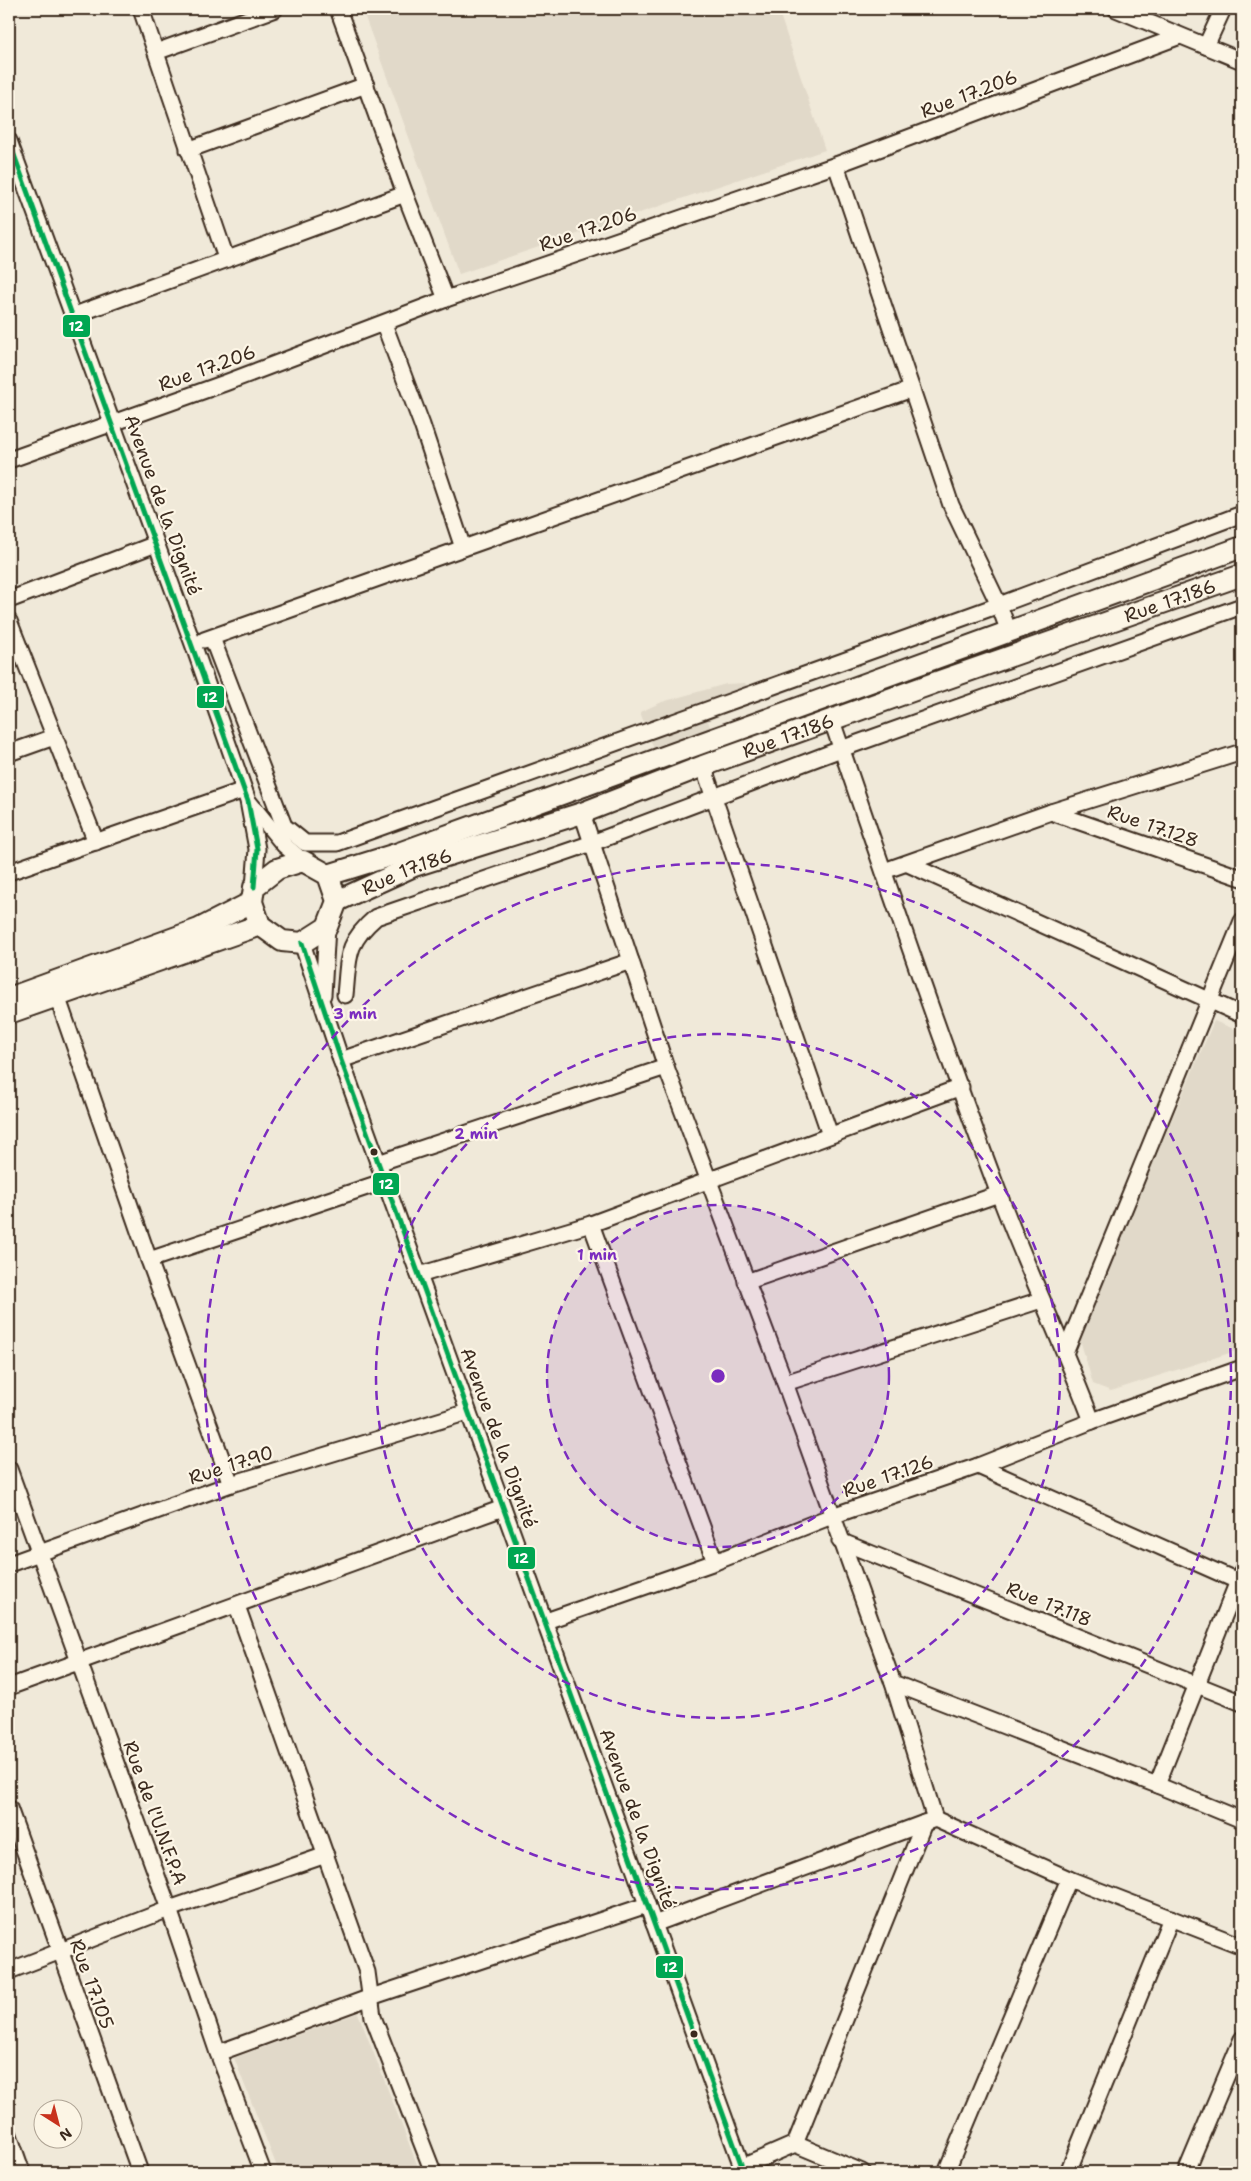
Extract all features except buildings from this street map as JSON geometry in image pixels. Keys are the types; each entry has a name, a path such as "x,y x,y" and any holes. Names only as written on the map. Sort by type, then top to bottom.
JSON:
{"main road":[{"path":"328,875 400,853 1242,547"},
{"name":"Rue 17.186","path":"337,901 414,866 582,813 703,766 1242,575"},
{"path":"9,998 199,929 253,895 277,869 303,861 328,875 337,901 327,926 302,943 282,941 260,925 253,895"},
{"path":"9,1013 260,925"}],"street":[{"path":"141,9 226,258"},
{"path":"156,52 275,9"},
{"path":"338,9 405,194 446,299"},
{"path":"1116,9 1242,61"},
{"path":"1206,46 1223,9"},
{"name":"Rue 17.206","path":"9,460 384,324 446,299 836,165 1180,36"},
{"path":"188,150 366,85"},
{"name":"Avenue de la Dignité","path":"9,141 193,644 246,795 257,849 253,895"},
{"path":"836,165 951,505 999,605 1009,632"},
{"path":"72,316 405,194"},
{"path":"384,324 422,425 463,548"},
{"path":"193,644 912,389"},
{"path":"212,638 284,826 305,842 337,843 999,605 1242,514"},
{"path":"9,600 156,544"},
{"path":"345,995 351,945 359,932 376,917 592,843 841,749 1242,606"},
{"path":"9,621 96,842"},
{"path":"832,721 999,1194 1041,1300 1066,1351 1092,1421"},
{"path":"9,753 54,737"},
{"path":"884,871 1052,812 1242,752"},
{"path":"703,766 830,1135"},
{"path":"9,872 96,842 246,795 284,845 303,861"},
{"name":"Rue 17.128","path":"1052,812 1242,878"},
{"path":"582,813 666,1067 784,1383 893,1684 930,1821 795,2144 743,2169"},
{"path":"908,864 1242,1015"},
{"path":"1066,1351 1242,921"},
{"path":"322,1004 327,926"},
{"name":"Avenue de la Dignité","path":"302,943 378,1163 546,1621 743,2169"},
{"path":"341,1060 631,961"},
{"path":"58,996 148,1260 231,1484"},
{"path":"378,1163 666,1067"},
{"path":"419,1275 591,1224 708,1179 961,1087"},
{"path":"148,1260 385,1181"},
{"path":"746,1282 999,1194"},
{"path":"591,1224 715,1562"},
{"path":"784,1383 1041,1300"},
{"name":"Rue 17.126","path":"546,1621 715,1562 832,1516 978,1466 1092,1421 1242,1368"},
{"name":"Rue 17.90","path":"9,1564 231,1484 468,1412"},
{"path":"978,1466 1241,1578 1157,1785"},
{"name":"Rue de l'U.N.F.P.A","path":"9,1469 169,1909 218,2053 263,2172"},
{"path":"9,1687 237,1606 503,1508"},
{"name":"Rue 17.118","path":"840,1541 1242,1704"},
{"path":"237,1606 367,1972 373,2017 433,2172"},
{"path":"893,1684 1157,1785 1242,1820"},
{"name":"Rue 17.105","path":"9,1808 59,1952 140,2172"},
{"path":"654,1924 930,1821 1069,1879 1242,1946"},
{"path":"9,1971 169,1909 326,1855"},
{"path":"946,2172 1069,1879"},
{"path":"218,2053 371,1997 647,1905"},
{"path":"1068,2172 1171,1918"},
{"path":"1186,2172 1242,2039"},
{"path":"9,2135 22,2172"},
{"path":"795,2144 862,2172"}],"shaded area":[{"path":"362,9 778,9 825,150 459,274"},
{"path":"745,683 750,693 731,711 708,721 713,735 655,752 640,712 662,702 726,684"},
{"path":"1214,1021 1242,1032 1242,1349 1111,1391 1093,1384 1079,1336"},
{"path":"358,2013 420,2172 279,2172 234,2058"}],"transit line":[{"name":"12","path":"9,141 248,801 257,849 254,887"},
{"name":"12","path":"302,943 341,1060 744,2172"}]}
